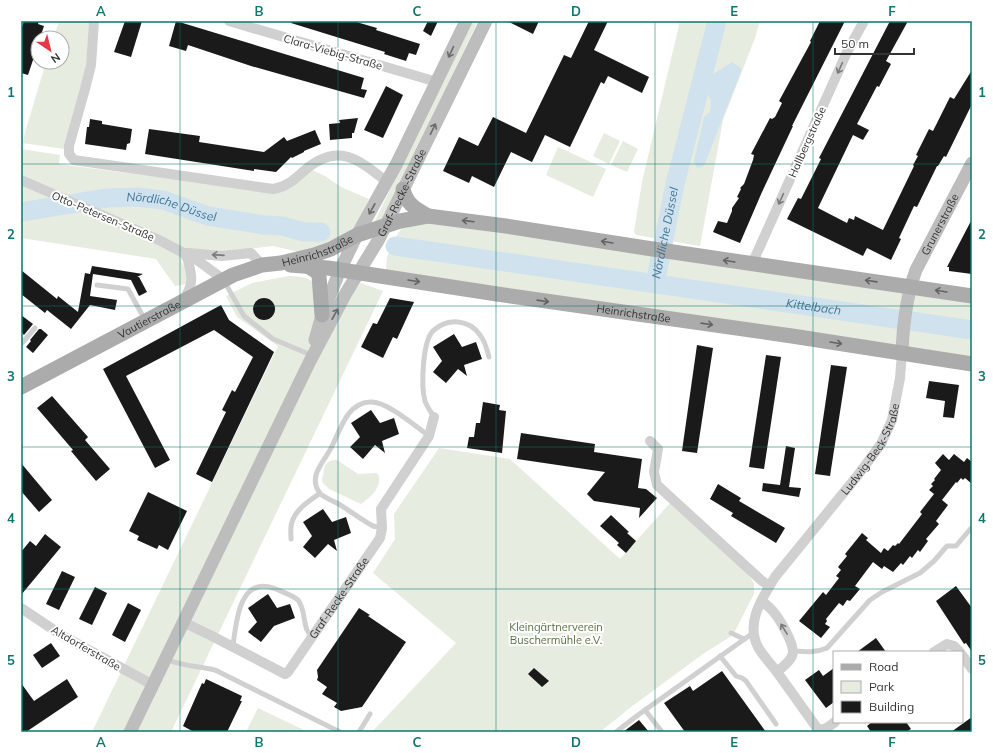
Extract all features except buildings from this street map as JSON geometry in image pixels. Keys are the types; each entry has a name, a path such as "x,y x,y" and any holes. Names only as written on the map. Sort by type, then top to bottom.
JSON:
{"main road":[{"path":"403,189 408,202 428,216"},
{"name":"Heinrichstraße","path":"281,263 314,255 357,235 386,225 428,216 506,226 670,252 972,296"},
{"name":"Heinrichstraße","path":"281,263 340,270 792,336 972,364"},
{"name":"Vautierstraße","path":"21,387 223,279 262,265 281,263"},
{"path":"309,267 317,272 322,315"}],"street":[{"path":"94,21 91,65 69,146 69,154 74,160 273,189 280,188 288,184 317,161 336,155 344,155 359,161 387,182"},
{"name":"Clara-Viebig-Straße","path":"229,21 437,82"},
{"name":"Graf-Recke-Straße","path":"311,358 322,315 340,270 357,235 387,182 466,21"},
{"name":"Graf-Recke-Straße","path":"130,732 311,358 386,225 486,21"},
{"name":"Hallbergstraße","path":"752,264 847,52 864,21"},
{"name":"Grunerstraße","path":"910,287 919,262 972,163"},
{"name":"Otto-Petersen-Straße","path":"21,180 186,253 223,279"},
{"path":"182,302 190,289 192,282 186,253"},
{"name":"Otto-Petersen-Straße","path":"186,253 222,256 251,253 262,265"},
{"name":"Ludwig-Beck-Straße","path":"754,635 754,617 769,586 881,444 892,420 900,378 903,329 910,287"},
{"name":"Graf-Recke-Straße","path":"183,622 233,646 285,674 288,672 380,538 383,506 429,436 434,417"},
{"path":"650,441 658,449 654,472 657,485 769,586"},
{"path":"761,602 770,607 792,642 794,651 793,656 777,672"},
{"name":"Altdorferstraße","path":"21,608 63,636 153,685"},
{"path":"754,635 758,647 817,728 820,731 834,723"},
{"path":"936,651 945,645 951,645 959,651"},
{"path":"963,656 972,669"}],"lane":[{"path":"223,279 244,316 273,339 311,358"},
{"path":"97,284 128,289 145,321"},
{"path":"434,417 426,402 424,394 425,348 434,330 446,323 456,321 472,327 479,333 489,357"},
{"path":"21,342 22,343 34,328"},
{"path":"382,528 372,526 319,494 315,481 319,466 330,450 346,416 363,403 378,403 387,406 429,436"},
{"path":"291,539 292,522 298,512 306,503 319,494"},
{"path":"794,651 812,653 819,652 827,648 870,600 920,572 934,561 947,546 956,546 972,527"},
{"path":"233,646 238,609 244,597 258,587 267,586 290,595 297,600 302,606 307,629 312,638"},
{"path":"731,633 744,639"},
{"path":"616,732 744,639 754,635"},
{"path":"720,656 736,676 746,681 776,724"},
{"path":"166,659 176,664 215,670 340,732"},
{"path":"645,710 662,732"},
{"path":"359,732 370,714"}],"green space":[{"path":"59,21 89,21 87,56 83,83 64,149 22,143 44,70 70,70 70,30 56,30"},
{"path":"471,21 478,21 383,220 374,223"},
{"path":"680,21 760,21 755,38 723,120 700,246 636,235 634,232 642,182"},
{"path":"604,133 620,141 609,164 593,156"},
{"path":"623,141 638,149 627,172 611,165"},
{"path":"558,147 606,169 593,197 546,175"},
{"path":"21,149 60,155 59,164 271,192 312,170 325,176 341,187 369,199 350,232 339,239 299,252 273,246 232,251 203,251 181,261 187,271 186,284 175,286 156,259 21,238"},
{"path":"428,220 972,299 972,362 386,270 387,257 398,233 403,227"},
{"path":"289,276 306,278 310,280 315,288 316,310 350,296 361,283 383,291 171,732 92,732 278,346 237,317 226,296 252,283"},
{"name":"Kleingärtnerverein Buschermühle e.V.","path":"439,448 510,459 620,559 671,502 747,573 754,583 754,594 733,635 703,654 631,707 600,732 372,732 456,643 373,573 395,539 394,514"},
{"path":"333,460 337,460 358,474 378,474 379,483 375,492 361,504 329,489 322,480 325,465"},
{"path":"258,708 308,732 246,732"}],"water":[{"path":"732,62 742,69 704,166 697,168 694,161 704,117 710,112 711,100 708,95 712,75"}],"waterway":[{"name":"Nördliche Düssel","path":"655,284 675,184 717,21"},
{"name":"Nördliche Düssel","path":"21,212 107,198 137,197 163,200 208,216 264,225 282,226 304,232 321,232"},
{"name":"Kittelbach","path":"395,246 972,330"}]}
